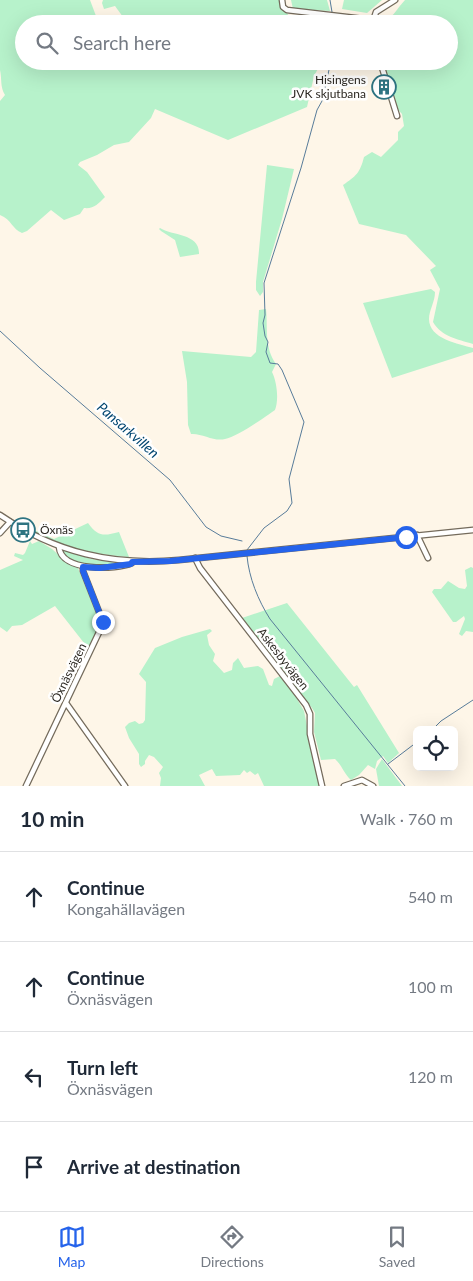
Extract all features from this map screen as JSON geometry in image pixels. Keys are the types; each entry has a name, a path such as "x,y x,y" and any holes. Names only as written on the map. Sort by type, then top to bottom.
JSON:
{"street":[{"path":"282,0 283,7 287,10 323,15"},
{"path":"376,15 379,9 395,0"},
{"path":"383,70 397,116"},
{"path":"0,515 34,535 59,546 96,557 132,562 157,562 473,530"},
{"path":"0,533 10,522"},
{"path":"417,536 428,558"},
{"path":"59,546 61,553 83,567 109,567 131,564 132,562"},
{"name":"Askesbyvägen","path":"195,558 200,568 306,705 310,714 310,734 322,786"},
{"name":"Öxnäsvägen","path":"26,786 102,626 102,617 83,567"},
{"path":"66,703 125,786"},
{"path":"344,786 362,780 374,786"}],"green space":[{"path":"0,0 90,0 96,15 15,15 15,70 317,70 307,107 228,140 155,109 151,118 129,142 114,145 80,162 78,165 87,172 105,197 100,202 93,207 84,208 80,214 64,220 51,210 27,231 22,233 0,215 0,101 5,95 0,70"},
{"path":"103,0 280,0 282,10 287,12 288,15 122,15 115,6 104,9"},
{"path":"291,0 327,0 330,11 293,9"},
{"path":"344,0 382,0 367,13 342,9"},
{"path":"405,0 473,0 473,344 445,334 433,322 440,289 430,270 436,266 406,235 359,224 343,185 357,174 364,157 372,152 381,157 398,140 398,132 404,126 402,114 394,105 384,70 458,70 458,15 392,15"},
{"path":"267,165 294,169 282,219 263,282 263,292 260,296 256,290 256,282"},
{"path":"160,228 195,242 199,254 180,257 175,240 161,231"},
{"path":"431,289 435,292 430,312 430,326 439,336 473,348 473,352 392,378 363,303"},
{"path":"266,309 268,344 276,364 272,372 277,391 275,410 243,431 225,439 221,440 191,434 188,425 187,382 182,351 251,357 256,352 259,310"},
{"path":"88,523 98,533 109,534 119,532 129,557 88,552 59,544 34,533 23,525 54,539"},
{"path":"30,541 32,544 39,541 78,568 99,620 99,627 88,648 55,606 22,625 12,626 7,632 0,627 0,570 23,560 14,556 15,553 23,555"},
{"path":"62,550 91,559 125,564 90,566 81,564 66,557"},
{"path":"473,568 473,632 466,631 462,636 459,634 465,619 464,616 453,622 432,592 434,589 441,589 448,581 459,588 465,589 467,586 465,570"},
{"path":"287,603 354,687 357,685 399,753 388,763 383,756 377,761 375,769 368,765 359,775 351,780 335,759 321,760 314,732 315,713 242,618"},
{"path":"210,629 212,631 207,635 209,645 215,654 213,661 224,673 232,670 233,663 238,658 244,668 258,666 263,669 269,685 272,686 274,679 280,676 293,692 304,711 319,786 264,786 258,773 255,775 250,771 247,773 244,770 240,775 216,776 212,769 199,775 205,786 160,786 161,778 159,773 163,767 154,757 149,755 145,764 141,767 139,764 139,754 129,738 125,727 129,723 135,721 139,724 145,720 146,682 139,674 155,648 182,637"},
{"path":"382,759 402,786 379,786 376,769"}],"waterway":[{"path":"330,0 332,12"},
{"path":"247,550 264,528 287,511 292,503 289,479 304,422 282,370 278,364 270,363 266,352 268,342 263,323 265,315 264,283 301,168 317,110 322,101 329,70"},
{"name":"Pansarkvillen","path":"0,331 170,480 206,527 221,536 242,541"},
{"path":"247,556 255,589 270,619 405,786"},
{"path":"436,726 473,700"},
{"path":"388,764 413,745"}],"place":[{"name":"Hisingens JVK skjutbana","path":"384,87"},
{"name":"Öxnäs","path":"23,530"}],"route":[{"path":"103,622 83,567 109,567 131,564 132,562 170,561 406,537"}]}
